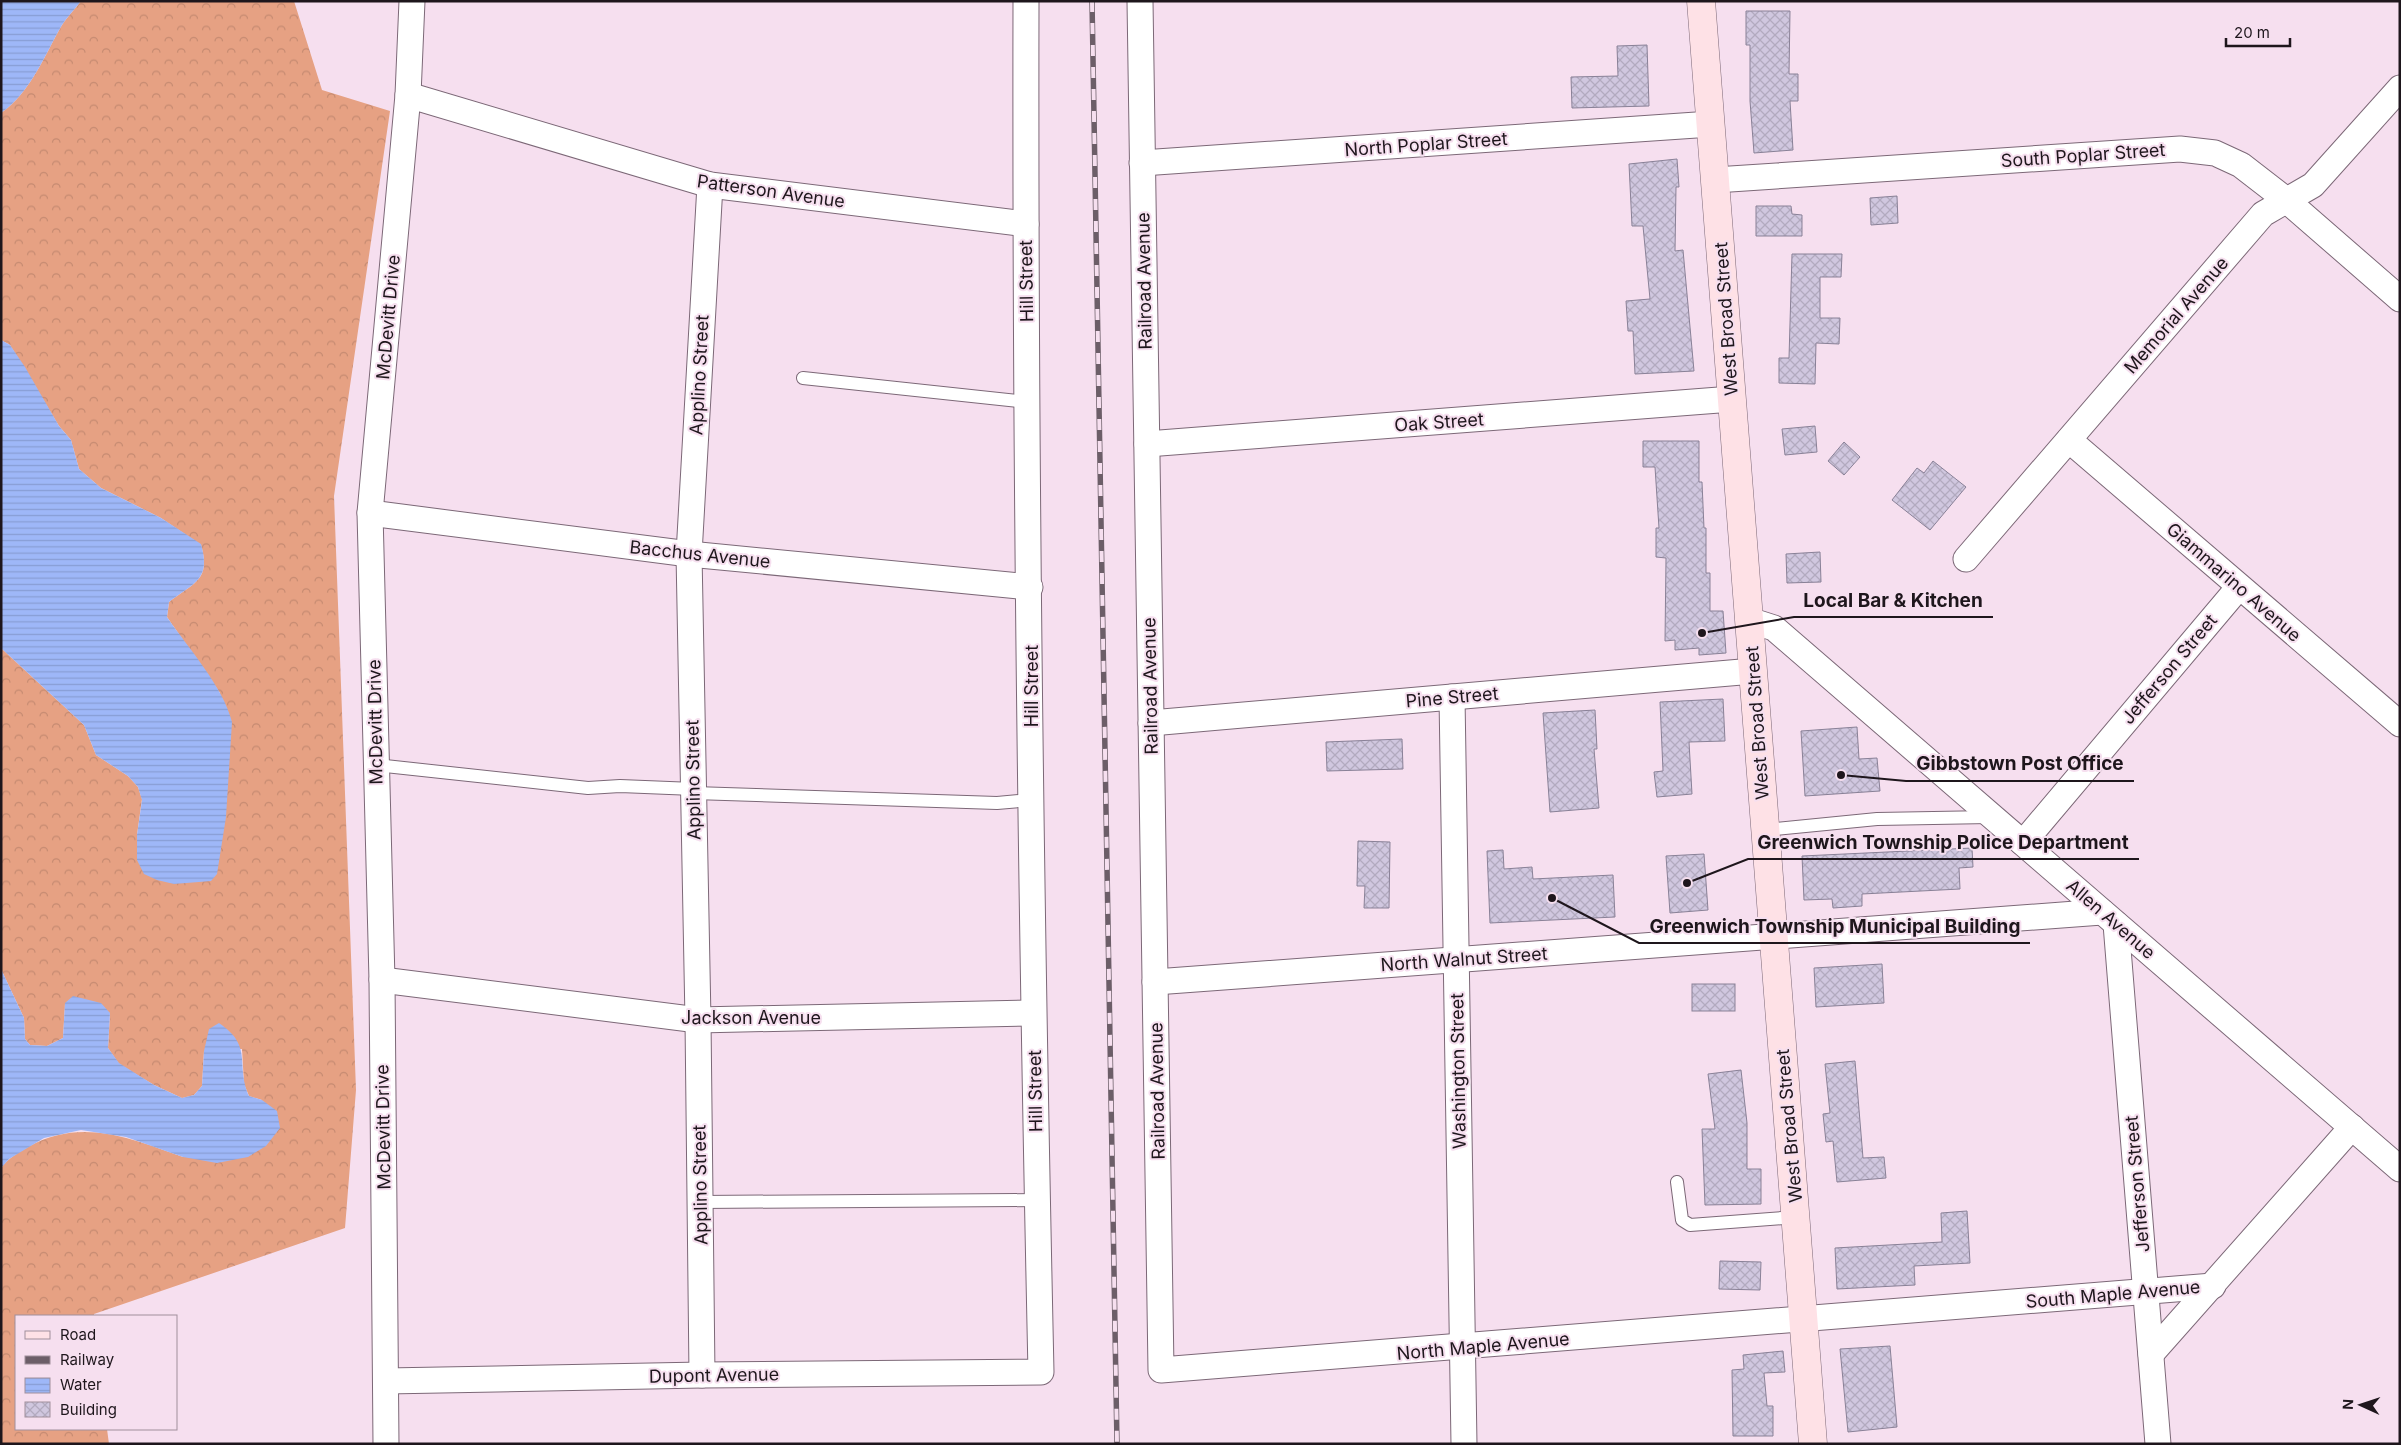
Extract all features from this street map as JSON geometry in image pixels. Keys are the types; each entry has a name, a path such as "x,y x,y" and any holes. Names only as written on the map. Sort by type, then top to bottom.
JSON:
{"main road":[{"name":"West Broad Street","path":"1701,1 1814,1444"}],"street":[{"name":"McDevitt Drive","path":"386,1444 382,980 370,513 408,95 412,1"},
{"name":"Hill Street","path":"1026,1 1026,224 1033,1013 1041,1372"},
{"name":"Railroad Avenue","path":"1140,1 1161,1370"},
{"name":"Memorial Avenue","path":"1966,559 2263,214 2285,199 2313,185 2400,88"},
{"name":"Patterson Avenue","path":"408,95 710,185 1026,224"},
{"name":"North Poplar Street","path":"1142,163 1711,124"},
{"name":"South Poplar Street","path":"1715,180 2180,148 2215,153 2241,165 2285,199 2400,299"},
{"name":"Applino Street","path":"702,1375 698,1020 689,554 710,185"},
{"name":"Oak Street","path":"1146,444 1732,399"},
{"name":"Giammarino Avenue","path":"2069,440 2238,587 2400,724"},
{"name":"Bacchus Avenue","path":"370,513 689,554 1030,587"},
{"name":"Jefferson Street","path":"2023,843 2238,587"},
{"name":"Allen Avenue","path":"1749,620 1774,628 2400,1169"},
{"name":"Pine Street","path":"1151,723 1753,671"},
{"name":"Washington Street","path":"1452,697 1464,1444"},
{"name":"Jefferson Street","path":"2109,918 2146,1291 2158,1444"},
{"name":"North Walnut Street","path":"1155,982 1774,936 2109,918"},
{"name":"Jackson Avenue","path":"382,980 698,1020 1033,1013"},
{"name":"South Maple Avenue","path":"1804,1320 2213,1286 2352,1127"},
{"path":"2151,1354 2213,1286"},
{"name":"North Maple Avenue","path":"1161,1370 1804,1320"},
{"name":"Dupont Avenue","path":"386,1381 702,1375 1041,1372"}],"lane":[{"path":"802,378 1028,402"},
{"path":"376,765 588,788 620,786 694,791 997,803 1031,800"},
{"path":"1766,830 1878,819 1992,817"},
{"path":"1677,1182 1682,1220 1690,1225 1796,1216"},
{"path":"700,1202 1038,1200"}],"green space":[{"path":"81,1 294,1 322,90 390,111 334,496 356,1090 345,1228 94,1315 15,1315 15,1430 107,1430 109,1444 1,1444 1,1168 7,1161 28,1147 48,1138 67,1133 86,1132 125,1138 183,1157 262,1100 249,1096 244,1084 242,1049 204,1051 202,1086 194,1095 182,1098 154,1085 119,1064 108,1048 110,1013 65,1004 63,1038 47,1046 30,1045 25,1039 24,1018 1,969 1,648 84,725 96,755 128,776 138,787 142,799 137,835 137,860 200,881 211,880 220,693 167,617 169,602 193,584 202,573 204,557 201,545 161,518 101,488 79,469 71,440 59,426 10,345 1,340 1,113 21,95 29,84 66,19"}],"water":[{"path":"1,1 81,1 62,25 29,84 21,95 1,113"},
{"path":"1,340 10,345 59,426 71,440 79,469 101,488 161,518 201,544 204,556 202,573 193,584 169,602 167,617 213,681 232,722 226,817 217,874 211,881 174,884 157,880 144,874 137,860 137,835 142,800 138,787 128,776 96,755 84,725 1,648"},
{"path":"1,969 24,1018 25,1039 30,1045 47,1046 63,1038 65,1003 73,996 101,1003 110,1013 108,1048 119,1063 154,1085 182,1098 194,1095 202,1086 204,1051 209,1029 219,1023 230,1032 240,1048 243,1074 249,1096 262,1100 277,1111 280,1128 266,1146 248,1157 217,1163 183,1157 126,1137 81,1130 44,1138 9,1159 1,1168"}],"building":[{"path":"1746,11 1790,11 1789,74 1798,74 1798,101 1790,101 1793,150 1754,153 1750,101 1750,45 1746,45"},
{"path":"1647,45 1649,106 1572,108 1571,77 1618,76 1617,46"},
{"path":"1677,159 1679,187 1676,187 1675,251 1683,250 1694,371 1635,374 1633,331 1628,331 1626,301 1650,299 1643,226 1632,226 1629,164"},
{"path":"1897,196 1898,223 1871,225 1870,198"},
{"path":"1756,206 1791,206 1792,214 1802,215 1802,236 1756,236"},
{"path":"1792,254 1842,254 1841,277 1820,277 1820,318 1840,318 1839,344 1816,343 1815,384 1779,383 1779,358 1789,358"},
{"path":"1815,426 1817,452 1785,455 1782,429"},
{"path":"1643,441 1699,441 1699,482 1702,482 1704,528 1706,528 1706,573 1710,573 1710,611 1723,611 1726,653 1699,655 1699,648 1675,650 1675,640 1665,641 1666,558 1656,557 1656,528 1659,528 1655,467 1643,467"},
{"path":"1844,442 1860,457 1844,475 1828,461"},
{"path":"1933,461 1966,487 1930,530 1892,500 1917,468 1924,473"},
{"path":"1820,552 1821,582 1787,583 1786,554"},
{"path":"1723,699 1725,741 1689,742 1692,794 1657,797 1654,772 1663,771 1660,702"},
{"path":"1595,710 1597,749 1594,749 1599,808 1550,812 1543,713"},
{"path":"1857,727 1859,759 1877,758 1880,791 1805,796 1801,731"},
{"path":"1402,739 1403,769 1327,771 1326,742"},
{"path":"1358,841 1390,842 1389,908 1364,908 1365,886 1357,886"},
{"path":"1972,848 1973,867 1959,868 1960,889 1862,894 1862,906 1833,908 1832,899 1804,900 1802,856"},
{"path":"1503,850 1504,869 1532,867 1533,879 1613,875 1615,917 1490,923 1487,851"},
{"path":"1704,854 1708,910 1670,913 1666,856"},
{"path":"1882,964 1884,1003 1816,1007 1814,968"},
{"path":"1692,984 1735,984 1735,1011 1692,1011"},
{"path":"1855,1061 1863,1158 1884,1157 1886,1178 1837,1182 1833,1141 1826,1142 1823,1114 1830,1113 1825,1064"},
{"path":"1741,1070 1747,1123 1747,1169 1761,1169 1761,1204 1705,1205 1702,1129 1715,1129 1708,1074"},
{"path":"1967,1211 1970,1263 1914,1266 1915,1285 1837,1289 1835,1248 1942,1242 1941,1213"},
{"path":"1720,1261 1761,1262 1760,1290 1719,1289"},
{"path":"1890,1346 1897,1427 1848,1432 1840,1349"},
{"path":"1783,1351 1785,1372 1764,1373 1767,1406 1773,1406 1773,1436 1733,1436 1732,1370 1744,1369 1743,1355"}],"railway":[{"path":"1092,1 1117,1444"}],"place":[{"name":"Local Bar & Kitchen","path":"1702,633"},
{"name":"Gibbstown Post Office","path":"1841,775"},
{"name":"Greenwich Township Police Department","path":"1687,883"},
{"name":"Greenwich Township Municipal Building","path":"1552,898"}]}
